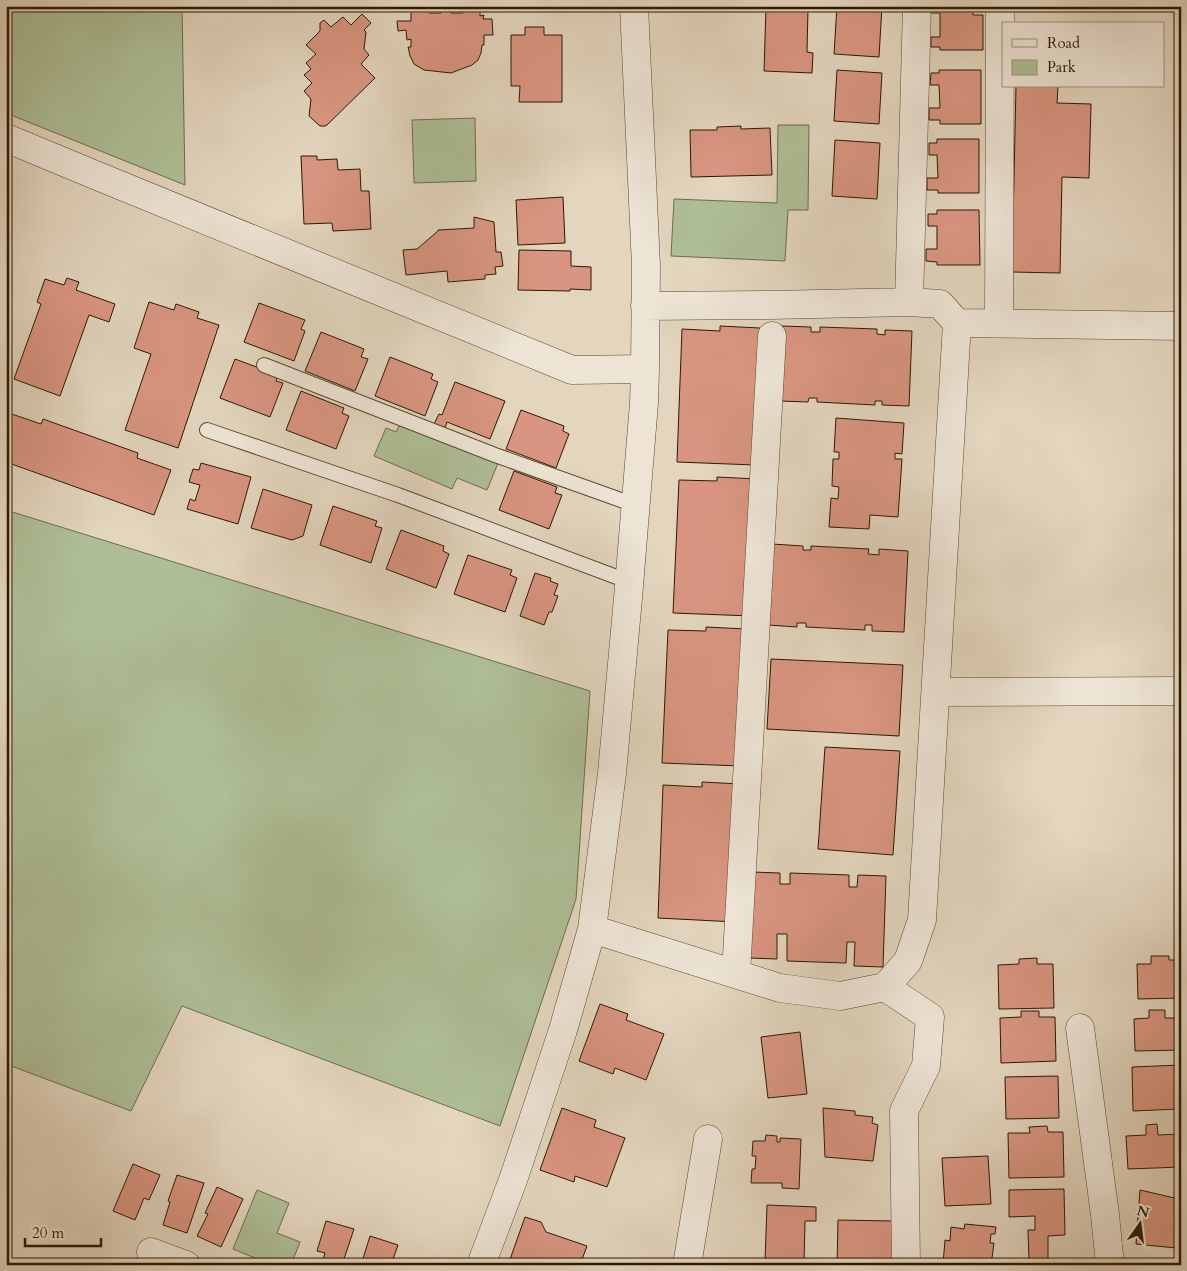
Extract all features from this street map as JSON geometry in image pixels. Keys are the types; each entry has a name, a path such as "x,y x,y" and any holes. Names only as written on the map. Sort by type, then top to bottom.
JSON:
{"street":[{"path":"481,1265 513,1180 554,1058 592,929 612,773 630,582 645,369 646,266 634,6"},
{"path":"909,302 917,6"},
{"path":"999,323 1000,15"},
{"path":"6,138 572,370 645,369"},
{"path":"592,929 780,988 840,996 884,986 908,961 922,920 957,323 940,304 909,302 645,306"},
{"path":"957,323 1181,326"},
{"path":"736,974 772,336"},
{"path":"936,692 1181,692"},
{"path":"884,986 930,1016 926,1066 904,1112 906,1265"},
{"path":"1080,1028 1110,1265"},
{"path":"686,1263 708,1139"},
{"path":"151,1252 186,1265"}],"lane":[{"path":"264,365 495,455 635,505"},
{"path":"207,430 398,495 630,582"}],"green space":[{"path":"6,6 182,6 185,185 6,113"},
{"path":"475,118 476,181 414,183 412,120"},
{"path":"778,125 809,125 808,210 788,210 785,261 671,256 674,199 777,203"},
{"path":"401,422 498,463 487,490 457,478 452,489 374,456 386,428 396,432"},
{"path":"6,510 590,691 576,899 500,1126 182,1006 131,1111 6,1064"},
{"path":"257,1190 289,1203 277,1233 300,1242 291,1265 272,1265 233,1249"}],"building":[{"path":"837,6 882,6 879,57 834,54"},
{"path":"930,6 973,6 973,15 983,15 983,50 940,50 940,47 931,47 931,37 940,37 940,13 930,13"},
{"path":"480,8 480,16 484,15 483,19 492,19 493,35 484,35 484,45 482,45 478,60 472,65 451,73 424,70 414,64 408,47 411,47 411,39 407,40 406,30 398,31 397,21 411,21 411,10 429,10 429,13 441,13 442,9 451,9 451,13 463,13 463,9"},
{"path":"766,8 808,9 807,52 813,53 812,73 764,71"},
{"path":"362,14 371,23 364,30 366,32 364,49 369,55 361,64 375,78 327,125 320,126 309,116 311,99 304,91 312,83 304,75 311,69 306,63 316,54 306,45 320,31 320,23 324,20 331,27 343,17 351,25"},
{"path":"525,27 544,27 544,35 562,35 562,102 519,102 520,86 511,86 511,35 525,35"},
{"path":"837,70 882,73 879,124 834,121"},
{"path":"939,70 981,70 981,124 940,124 940,120 929,120 929,108 940,108 939,85 930,85 931,73 939,73"},
{"path":"1016,88 1058,88 1057,103 1091,104 1089,178 1062,177 1060,273 1012,272"},
{"path":"741,126 741,129 770,128 772,175 691,177 690,130 717,130 717,127"},
{"path":"937,139 979,139 979,193 938,193 938,190 927,190 927,178 938,178 937,155 929,155 929,143 937,143"},
{"path":"835,140 880,143 877,199 832,196"},
{"path":"301,156 317,156 317,160 337,159 338,170 360,169 361,191 369,191 371,229 333,231 332,223 304,224"},
{"path":"563,197 565,243 518,245 516,200"},
{"path":"937,210 979,210 980,265 937,265 937,262 926,261 926,249 937,249 937,226 928,226 928,214 937,214"},
{"path":"474,217 494,222 496,252 501,252 503,266 495,267 496,274 485,275 485,279 448,282 447,271 406,275 403,250 417,249 438,230 474,228"},
{"path":"519,250 571,251 571,266 591,267 591,290 518,290"},
{"path":"67,278 79,282 76,290 115,304 109,322 89,315 60,396 14,379 41,304 37,302 45,279 64,285"},
{"path":"149,302 174,310 176,304 199,312 197,318 219,325 178,448 125,430 151,354 134,348"},
{"path":"259,303 305,320 301,329 305,331 294,361 244,342"},
{"path":"720,326 760,328 755,465 677,462 682,329 720,331"},
{"path":"782,326 811,327 811,332 820,332 820,327 877,329 877,334 885,335 885,330 912,331 909,406 882,405 882,401 875,401 875,405 817,402 817,398 809,398 808,402 779,401"},
{"path":"321,332 364,349 361,357 368,359 355,391 305,371"},
{"path":"390,357 433,374 431,379 438,382 425,416 375,396"},
{"path":"235,359 278,375 276,381 283,383 270,417 220,398"},
{"path":"455,382 505,401 490,439 447,422 445,428 434,424 439,414 442,415"},
{"path":"301,391 344,408 342,413 349,416 336,449 286,430"},
{"path":"521,410 564,426 563,431 569,434 556,468 506,449"},
{"path":"6,412 41,424 43,419 138,453 137,458 171,470 154,515 6,462"},
{"path":"836,418 904,423 902,454 895,453 895,459 902,459 898,517 870,515 869,529 829,527 831,498 838,499 839,487 832,486 833,459 839,459 839,452 834,452"},
{"path":"201,463 251,477 238,524 187,509 190,499 195,501 200,485 189,482 193,469 199,470"},
{"path":"514,471 557,487 555,493 562,495 549,529 499,510"},
{"path":"717,477 757,479 751,616 673,613 679,480 717,481"},
{"path":"263,489 312,505 303,536 292,540 251,528"},
{"path":"333,506 377,521 375,526 382,528 371,563 320,545"},
{"path":"401,530 444,546 443,551 449,554 436,588 386,569"},
{"path":"772,544 803,546 803,550 811,550 811,546 869,549 868,554 879,555 879,549 908,551 904,632 872,631 872,625 865,625 865,630 806,627 806,623 797,623 797,627 768,625"},
{"path":"468,555 512,570 510,575 517,578 505,612 454,594"},
{"path":"535,573 551,578 550,581 558,584 554,595 558,596 552,612 549,612 544,625 520,616"},
{"path":"706,627 746,629 740,766 662,763 668,630 706,631"},
{"path":"771,659 903,665 899,736 767,729"},
{"path":"825,747 900,751 893,855 818,849"},
{"path":"702,782 741,784 736,922 658,918 663,785 702,787"},
{"path":"752,872 780,873 780,884 790,884 790,873 849,875 849,887 857,887 858,875 886,876 883,967 854,966 855,942 847,942 846,963 787,961 787,934 777,934 777,959 749,958"},
{"path":"1151,956 1169,956 1169,960 1181,960 1181,998 1138,999 1137,964 1151,964"},
{"path":"1037,958 1037,964 1053,964 1054,1008 999,1009 998,965 1019,964 1019,959"},
{"path":"600,1004 628,1014 626,1020 664,1034 646,1080 615,1068 613,1074 579,1061"},
{"path":"1149,1010 1165,1010 1165,1018 1181,1018 1181,1050 1135,1051 1134,1019 1149,1018"},
{"path":"1021,1011 1039,1011 1039,1017 1055,1017 1056,1061 1001,1063 1000,1018 1021,1017"},
{"path":"800,1032 807,1094 768,1098 761,1037"},
{"path":"1181,1065 1181,1105 1179,1109 1133,1111 1132,1067"},
{"path":"1058,1076 1059,1118 1006,1119 1005,1077"},
{"path":"562,1108 596,1120 594,1127 625,1138 607,1187 575,1176 574,1182 540,1170"},
{"path":"823,1108 855,1111 855,1115 873,1117 872,1123 878,1125 873,1161 825,1157"},
{"path":"1157,1124 1158,1135 1181,1134 1181,1167 1128,1169 1126,1136 1146,1135 1146,1125"},
{"path":"1047,1126 1048,1132 1063,1132 1064,1177 1009,1178 1008,1133 1030,1133 1029,1127"},
{"path":"766,1135 777,1136 777,1142 780,1142 780,1138 801,1139 799,1189 782,1188 782,1183 751,1183 752,1169 755,1169 756,1156 752,1156 753,1141 765,1141"},
{"path":"988,1156 991,1204 945,1206 942,1158"},
{"path":"133,1164 160,1175 149,1200 144,1198 135,1220 113,1211"},
{"path":"177,1175 204,1183 187,1233 163,1225 170,1202 168,1201"},
{"path":"217,1187 243,1199 221,1247 197,1236 208,1214 205,1213"},
{"path":"1064,1189 1065,1235 1048,1236 1048,1260 1029,1260 1028,1230 1035,1230 1035,1216 1009,1217 1009,1190"},
{"path":"1140,1190 1179,1199 1176,1248 1136,1244"},
{"path":"767,1205 816,1207 816,1221 805,1221 804,1263 765,1262"},
{"path":"525,1217 541,1222 546,1232 587,1246 580,1265 508,1265"},
{"path":"838,1220 893,1221 893,1265 837,1265"},
{"path":"326,1221 354,1229 342,1265 321,1265 325,1253 317,1251"},
{"path":"965,1224 996,1227 995,1234 991,1234 990,1243 994,1243 991,1265 943,1264 945,1240 950,1241 951,1227 964,1229"},
{"path":"370,1236 398,1245 391,1265 361,1265"}]}
